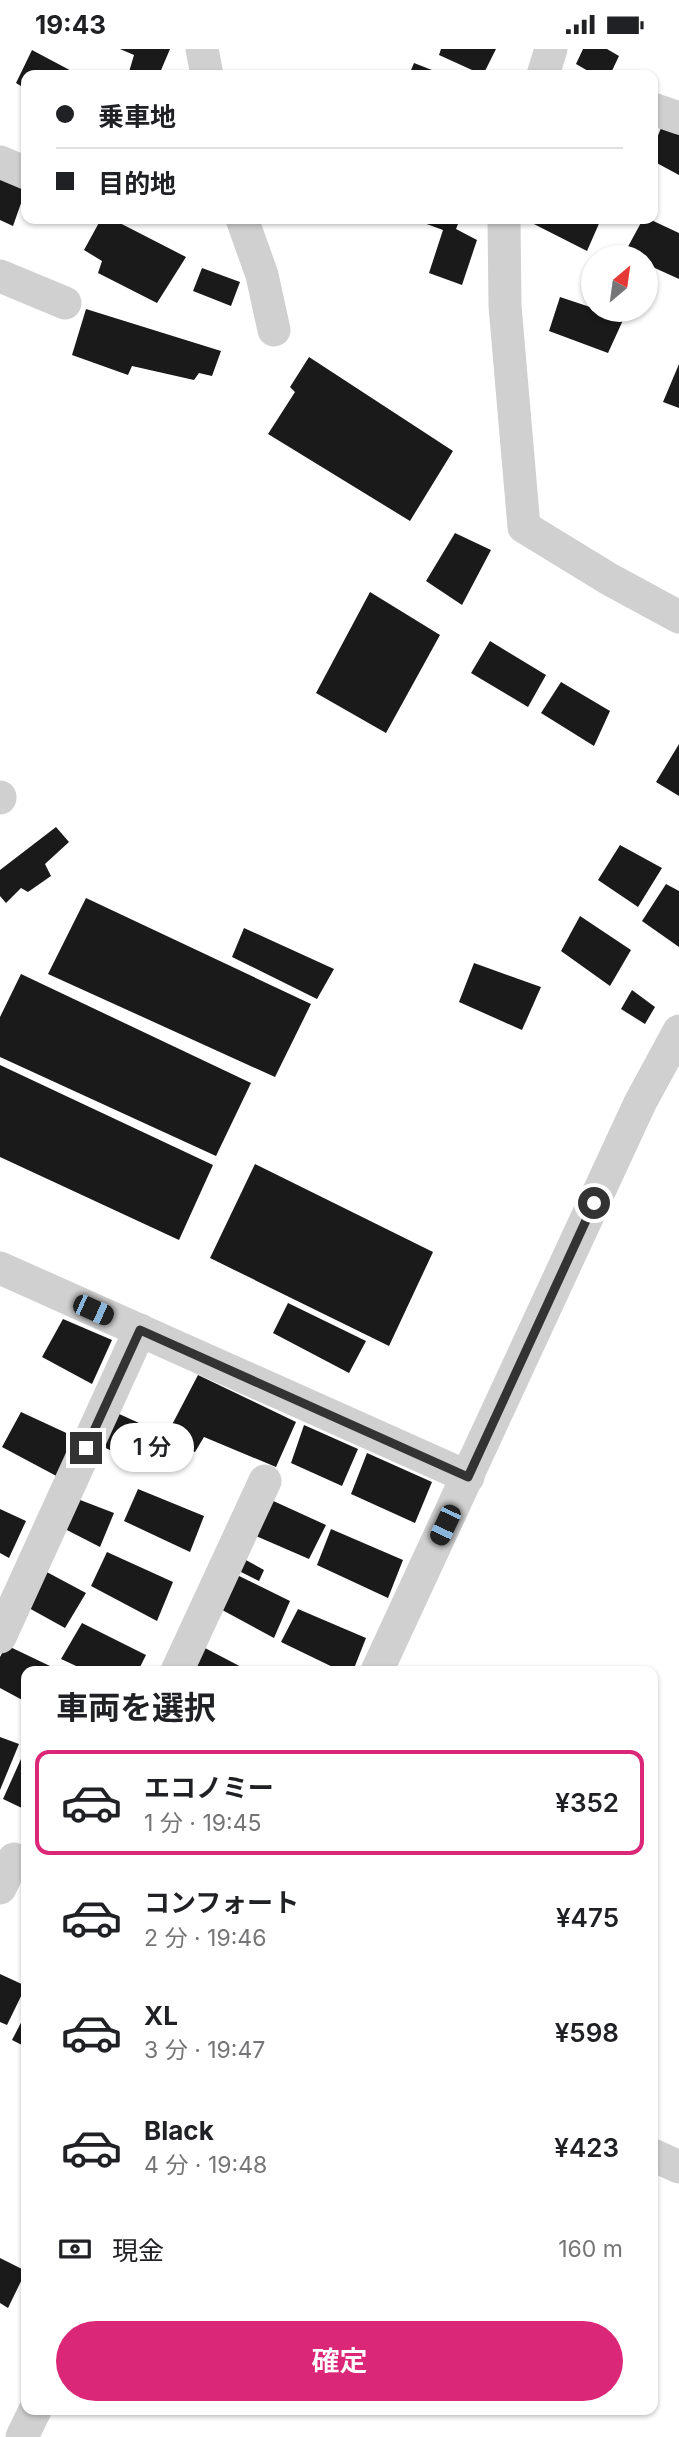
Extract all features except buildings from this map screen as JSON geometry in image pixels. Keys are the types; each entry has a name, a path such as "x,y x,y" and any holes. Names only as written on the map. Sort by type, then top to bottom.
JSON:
{"street":[{"path":"202,49 206,70"},
{"path":"658,111 679,118"},
{"path":"0,162 21,171"},
{"path":"244,224 262,275 274,330"},
{"path":"504,224 505,306 524,527 609,579 679,617"},
{"path":"0,275 65,303"},
{"path":"379,1666 640,1103 679,1031"},
{"path":"0,1268 468,1477"},
{"path":"0,1637 140,1330"},
{"path":"179,1666 265,1481"},
{"path":"658,2157 679,2167"},
{"path":"22,2437 33,2415"}],"route":[{"path":"86,1448 140,1330 468,1477 594,1203"}]}
